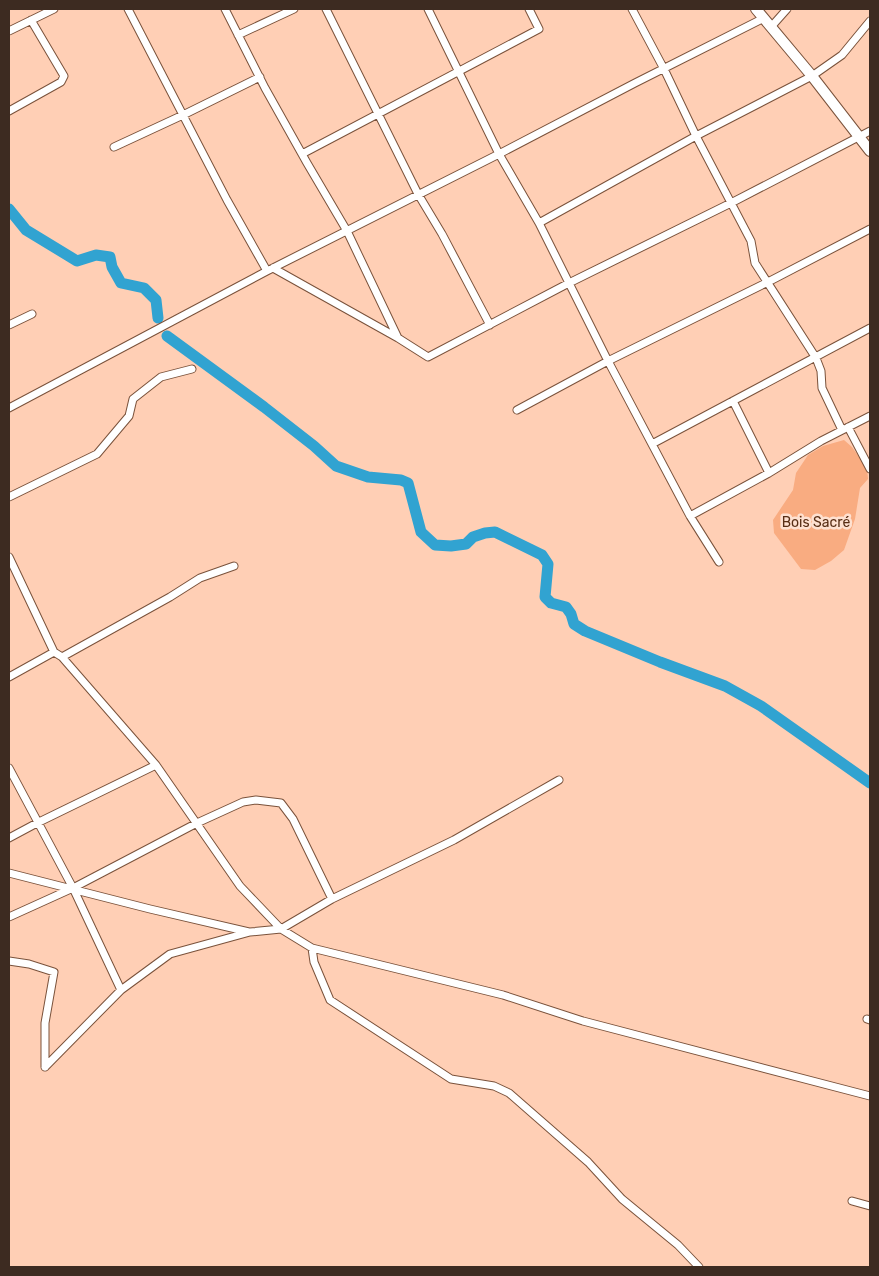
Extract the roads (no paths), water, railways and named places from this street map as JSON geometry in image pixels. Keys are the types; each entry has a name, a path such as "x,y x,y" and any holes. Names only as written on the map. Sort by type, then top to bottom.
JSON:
{"main road":[{"path":"756,9 812,76 870,151"}],"street":[{"path":"9,31 54,9"},
{"path":"128,9 227,200 270,269 398,338 428,358 569,283 731,203 870,131"},
{"path":"225,9 302,154 347,231 398,338"},
{"path":"238,35 294,9"},
{"path":"326,9 418,194 442,234 490,325"},
{"path":"428,9 499,154 539,223 608,361 690,516 719,562"},
{"path":"632,9 751,241 755,263 816,358 821,371 822,388 870,469"},
{"path":"771,26 787,9"},
{"path":"302,154 539,30 531,10"},
{"path":"9,408 270,269 764,18"},
{"path":"9,111 61,82 64,76 31,20"},
{"path":"539,223 696,136 812,76 842,55 870,21"},
{"path":"114,147 260,77"},
{"path":"517,410 608,361 840,246 870,229"},
{"path":"9,325 32,314"},
{"path":"652,444 870,328"},
{"path":"9,497 97,454 129,416 133,399 160,378 192,369"},
{"path":"733,401 768,472"},
{"path":"690,516 821,440 870,416"},
{"path":"9,557 54,652 62,657 156,765 240,886 282,929 312,948 503,995 583,1021 870,1096"},
{"path":"62,657 170,597 200,578 234,566"},
{"path":"9,578 17,574"},
{"path":"9,677 54,652"},
{"path":"9,838 37,822 156,765"},
{"path":"9,768 73,888 121,990"},
{"path":"9,961 29,964 54,972 45,1024 45,1067 121,990 170,954 250,932 282,929 332,899 454,840 559,780"},
{"path":"9,917 73,888 196,823 243,802 256,800 281,803 293,819 332,899"},
{"path":"9,873 250,932"},
{"path":"312,948 314,962 330,1000 451,1080 494,1086 509,1093 588,1162 622,1199 678,1245 699,1267"},
{"path":"852,1201 870,1206"}],"waterway":[{"path":"9,209 26,230 77,261 96,255 110,257 112,267 121,283 144,288 156,300 158,318"},
{"path":"167,336 264,407 314,446 336,466 368,477 401,480 408,483 421,532 435,545 451,546 466,544 473,537 495,532 542,555 548,564 545,597 551,603 566,607 571,614 574,624 585,631 660,662 725,686 761,706 870,783"}],"park label":[{"name":"Bois Sacré","path":"816,522"}]}
